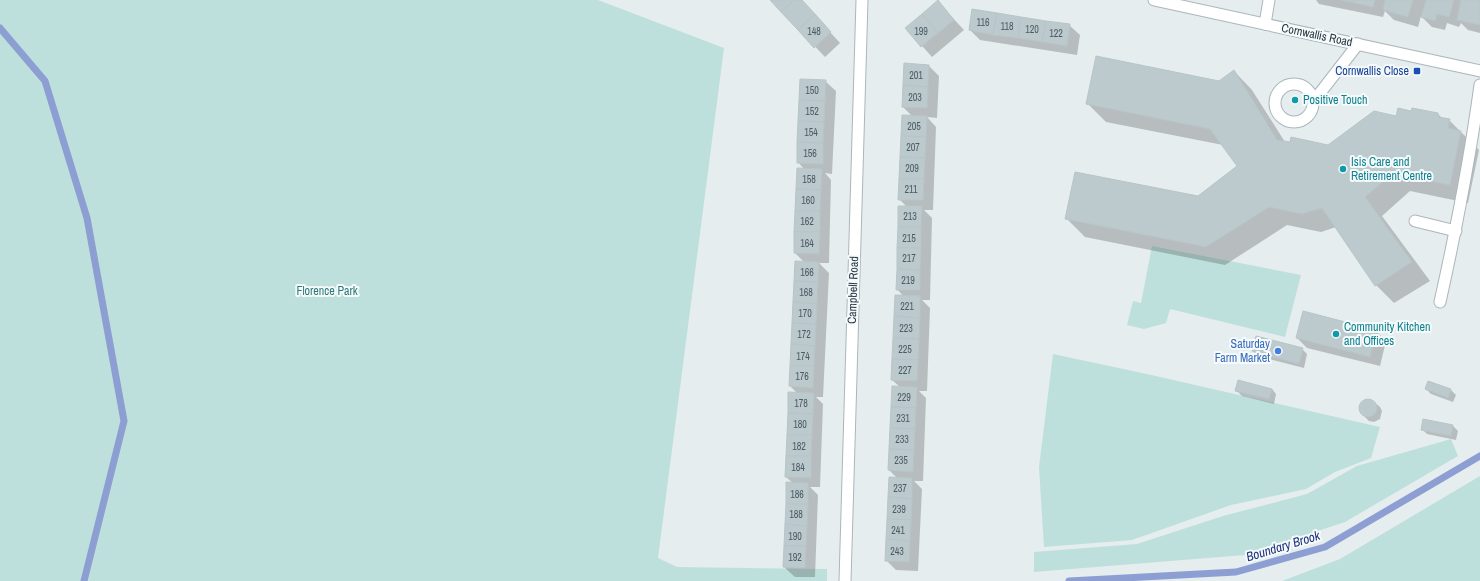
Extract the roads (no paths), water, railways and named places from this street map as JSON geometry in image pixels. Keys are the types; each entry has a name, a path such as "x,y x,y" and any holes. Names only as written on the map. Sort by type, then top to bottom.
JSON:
{"street":[{"name":"Campbell Road","path":"845,581 862,0"},
{"name":"Cornwallis Road","path":"1154,0 1480,71"},
{"path":"1265,24 1269,0"},
{"path":"1312,102 1358,44"},
{"path":"1440,302 1456,231 1480,85"},
{"path":"1415,221 1456,231"}],"waterway":[{"path":"0,28 45,81 87,218 124,421 84,581"},
{"name":"Boundary Brook","path":"1069,581 1236,572 1325,547 1480,456"}],"place":[{"name":"Cornwallis Close","path":"1417,71"},
{"name":"Positive Touch","path":"1295,100"},
{"name":"Isis Care and Retirement Centre","path":"1343,169"},
{"name":"Community Kitchen and Offices","path":"1336,334"},
{"name":"Saturday Farm Market","path":"1278,351"}],"park label":[{"name":"Florence Park","path":"327,291"}]}
